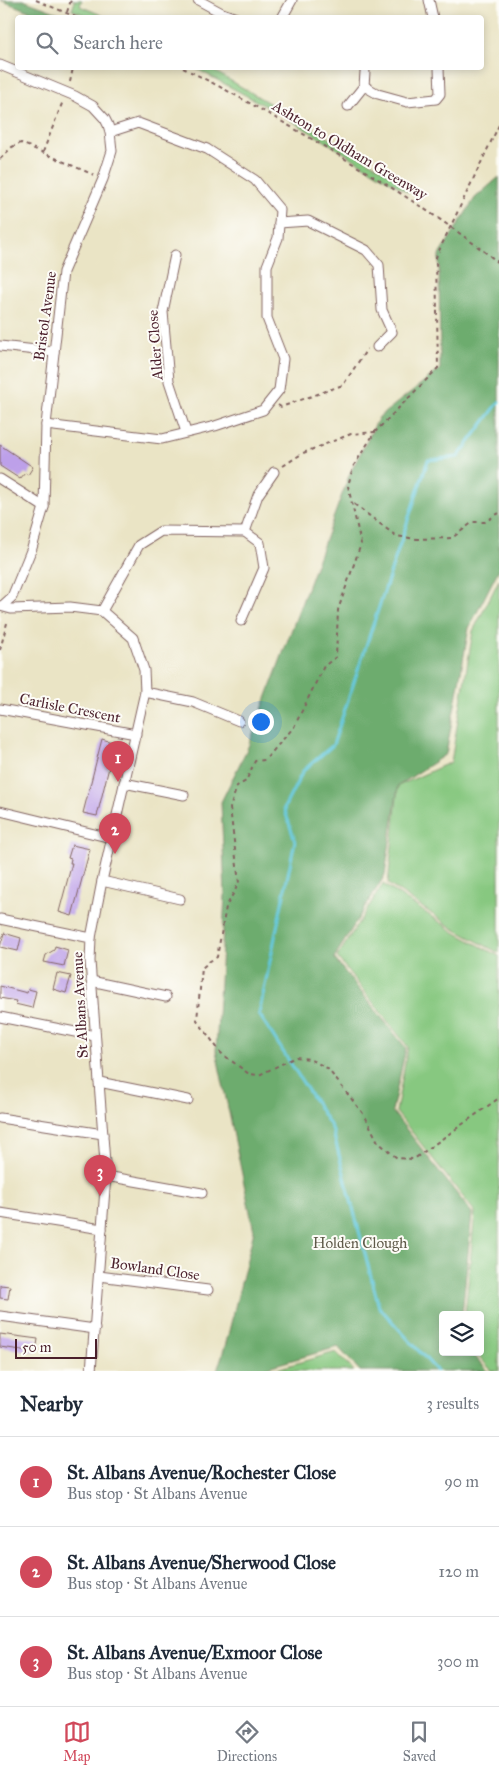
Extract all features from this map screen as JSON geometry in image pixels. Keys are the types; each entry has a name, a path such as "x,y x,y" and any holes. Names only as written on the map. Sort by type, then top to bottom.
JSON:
{"street":[{"path":"198,0 228,15"},
{"path":"284,15 292,0"},
{"path":"429,0 432,15"},
{"path":"0,65 66,92 93,106 105,119 110,132 138,123 207,149 255,180 280,210 278,238 267,266 267,318 282,358 279,390 263,410 215,426 162,438 46,425"},
{"path":"364,86 378,94 407,102 436,99 440,94 439,70"},
{"path":"348,106 364,86 365,72"},
{"name":"Bristol Avenue","path":"5,607 12,597 32,548 44,507 46,425 63,272 103,179 112,151 110,132"},
{"path":"279,222 308,221 366,250 379,265 382,310 392,332 377,347"},
{"name":"Alder Close","path":"175,255 164,312 169,381 186,432"},
{"path":"0,346 54,352"},
{"path":"245,532 258,495 274,472"},
{"path":"0,479 44,507"},
{"path":"5,607 70,607 102,611 139,545 161,531 245,532 260,543 264,568 242,621"},
{"name":"St Albans Avenue","path":"91,1371 106,1176 90,962 91,938 111,838 145,692 144,670 133,638 102,611"},
{"path":"145,692 193,702 239,722"},
{"name":"Carlisle Crescent","path":"0,709 136,734"},
{"path":"124,783 184,795"},
{"path":"0,811 111,838"},
{"path":"102,881 180,899"},
{"path":"0,918 91,938"},
{"path":"92,981 166,997"},
{"path":"0,1017 96,1036"},
{"path":"99,1082 188,1100"},
{"path":"0,1118 103,1134"},
{"path":"106,1176 202,1193"},
{"path":"0,1214 102,1230"},
{"name":"Bowland Close","path":"99,1276 208,1290"},
{"path":"0,1316 95,1329"}],"path":[{"path":"36,0 71,15"},
{"path":"67,13 71,0"},
{"path":"43,153 72,70"},
{"name":"Ashton to Oldham Greenway","path":"187,70 238,95 394,188 451,226 499,263"},
{"path":"499,125 436,257 438,368 375,432 353,467 348,486 361,544 338,610 336,657 324,666 294,727 265,760 255,761 246,781 237,786 230,808 239,883 226,907 217,957 202,968 197,1020 220,1053 249,1074 259,1075 296,1057 308,1059 327,1068 365,1116 378,1142 397,1158 414,1159 499,1098"},
{"path":"0,159 12,147 21,143 103,179"},
{"path":"281,407 343,385 366,349 377,347"},
{"path":"274,472 303,453 350,434 375,432"},
{"path":"352,502 396,536 417,539 452,538 473,522 484,522 499,513"},
{"path":"0,650 5,607"}],"green space":[{"path":"0,0 23,0 64,15 39,15"},
{"path":"72,0 82,0 80,6 101,15 85,15 72,10 75,1"},
{"path":"199,70 212,70 413,187 409,193 284,116"},
{"name":"Holden Clough","path":"499,177 499,569 469,628 446,754 398,786 385,875 334,958 406,1048 392,1111 472,1213 462,1311 439,1311 439,1356 475,1356 488,1371 360,1371 338,1347 254,1371 217,1371 226,1343 254,1231 216,1051 225,895 221,802 248,747 350,473 379,417 440,369 439,255 475,198"},
{"path":"499,580 499,953 454,929 388,884 398,786 451,762 473,631"},
{"path":"383,884 456,933 499,956 499,1371 492,1371 479,1356 484,1356 484,1311 465,1311 475,1212 396,1112 408,1047 337,957"},
{"path":"336,1352 354,1371 269,1371"}],"building":[{"path":"0,445 33,467 28,475 25,473 20,479 0,466"},
{"path":"102,739 115,743 97,816 83,813"},
{"path":"72,845 90,849 72,916 59,912 72,863 70,863 71,859 68,858"},
{"path":"4,933 21,938 18,951 0,947"},
{"path":"55,946 68,950 64,966 44,962 46,955 54,950"},
{"path":"57,973 71,976 66,993 53,989"},
{"path":"0,986 27,993 28,989 36,991 32,1008 15,1004 16,1001 0,998"},
{"path":"0,1285 10,1286 8,1299 0,1298"},
{"path":"0,1334 38,1339 36,1352 0,1347"}],"waterway":[{"path":"437,1371 379,1307 332,1128 259,1014 295,841 284,808 303,771 333,745 428,460 458,457 499,402"}],"place":[{"name":"St. Albans Avenue/Rochester Close","path":"118,782"},
{"name":"St. Albans Avenue/Sherwood Close","path":"115,854"},
{"name":"St. Albans Avenue/Exmoor Close","path":"100,1196"}]}
